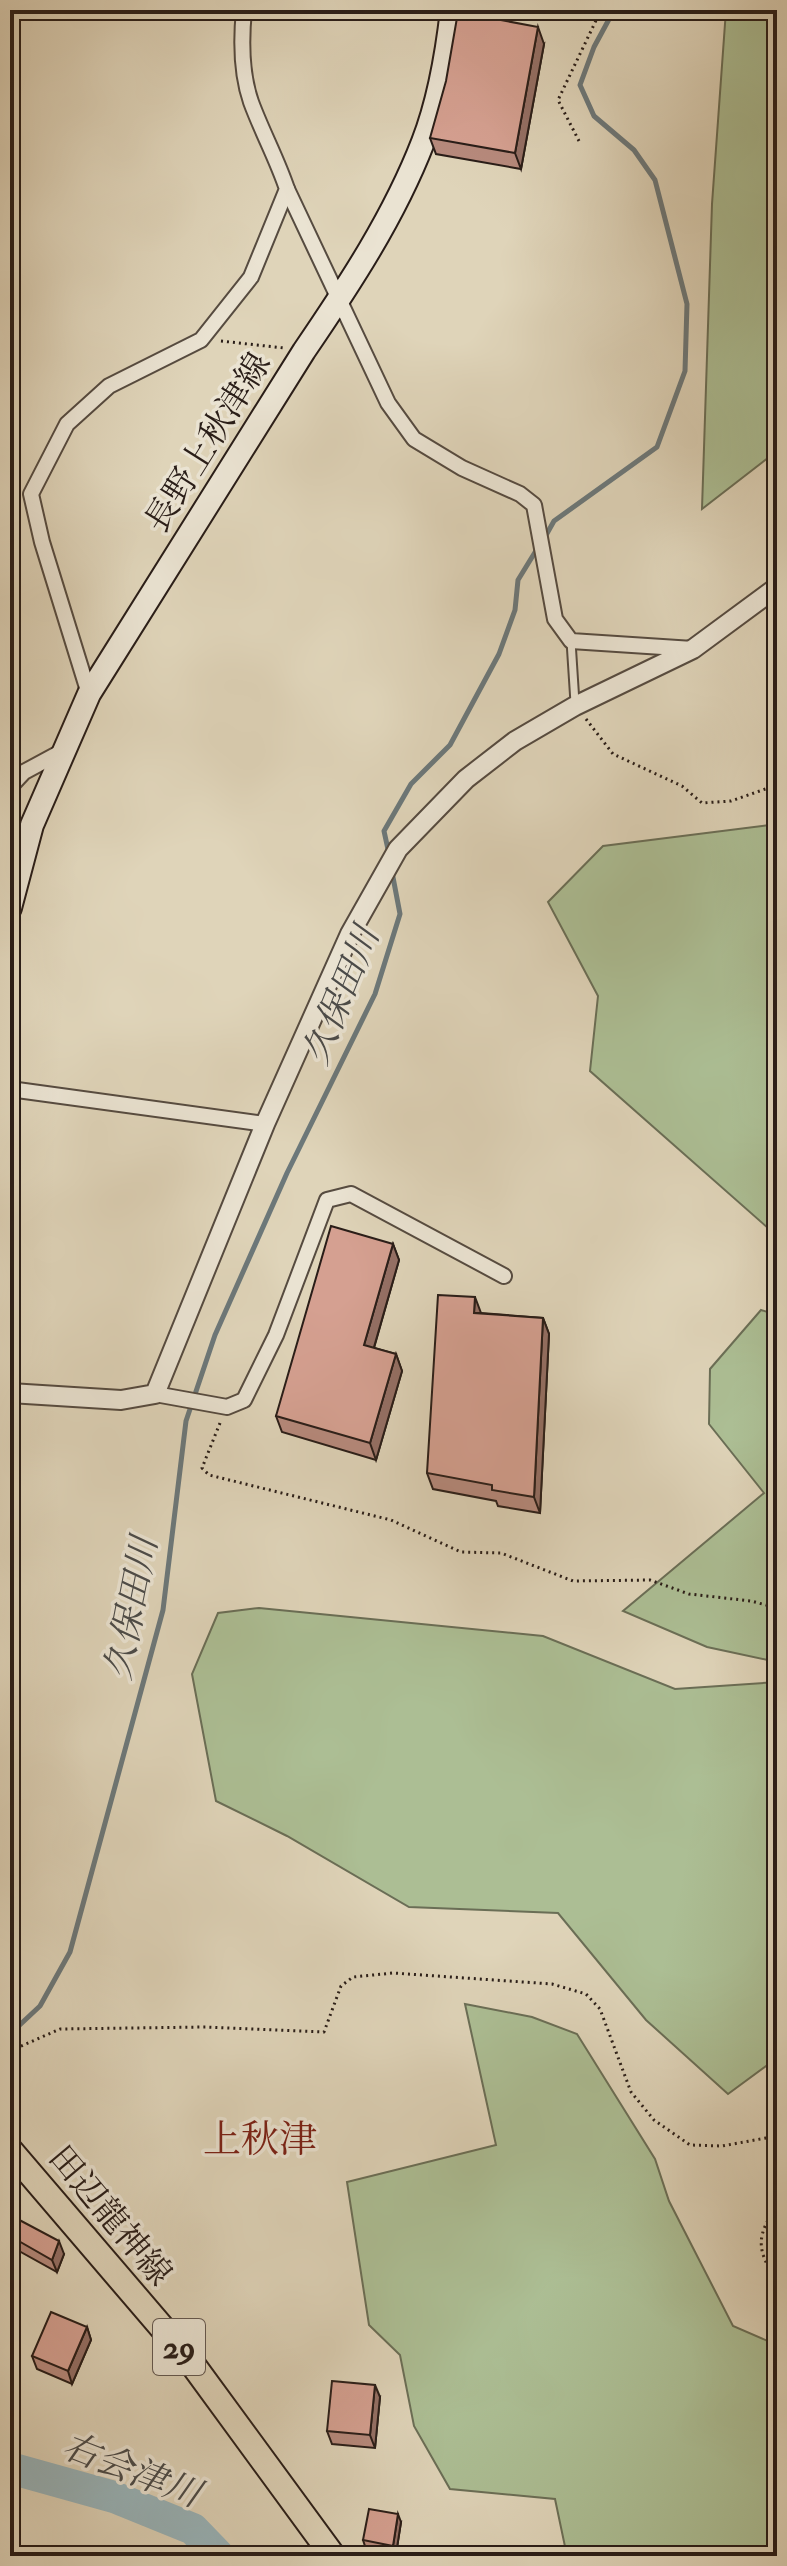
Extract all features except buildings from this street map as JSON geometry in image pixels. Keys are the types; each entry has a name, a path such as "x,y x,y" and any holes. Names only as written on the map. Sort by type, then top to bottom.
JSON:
{"main road":[{"name":"長野上秋津線","path":"10,908 32,825 89,694 395,207 424,140 447,56 452,10"},
{"name":"田辺龍神線","path":"10,2150 188,2358 322,2552"}],"street":[{"path":"244,10 243,67 251,102 276,155 287,189 388,403 414,439 462,468 520,494 534,505 555,619 571,641 693,649"},
{"path":"89,694 42,542 31,494 67,424 77,414 109,386 201,340 251,277 287,189"},
{"path":"155,1394 265,1124 350,934 398,849 466,779 515,741 575,706 693,649 777,587"},
{"path":"10,787 24,772 63,751"},
{"path":"10,1089 265,1124"},
{"path":"10,1393 121,1400 155,1394 227,1407 244,1400 276,1335 327,1200 351,1194 504,1276"}],"lane":[{"path":"571,641 575,706"}],"path":[{"path":"579,141 558,100 601,10"},
{"path":"201,340 241,341 304,351"},
{"path":"575,706 613,754 682,786 702,803 731,801 777,785"},
{"path":"227,1407 202,1468 209,1475 391,1520 461,1552 501,1553 573,1581 650,1580 689,1594 751,1601 777,1608"},
{"path":"10,2051 60,2029 206,2027 324,2032 341,1986 353,1977 393,1973 552,1984 586,1994 600,2009 631,2092 654,2120 690,2145 722,2146 777,2136"},
{"path":"777,2205 761,2230 763,2255 777,2281"}],"green space":[{"path":"726,10 777,10 777,451 702,509 712,204"},
{"path":"777,824 777,1236 590,1071 598,996 548,902 603,846"},
{"path":"761,1310 777,1315 777,1662 707,1647 623,1611 764,1493 709,1424 710,1369"},
{"path":"259,1608 543,1636 675,1689 777,1682 777,2058 728,2094 646,2020 558,1913 409,1907 287,1836 216,1801 192,1674 218,1613"},
{"path":"465,2004 532,2017 577,2034 655,2159 669,2201 733,2326 777,2345 777,2556 567,2556 555,2499 450,2489 414,2426 400,2355 369,2325 347,2182 496,2145"}],"waterway":[{"name":"久保田川","path":"545,537 554,521 657,447 685,371 687,304 655,180 634,150 594,116 580,85 594,47 614,10"},
{"name":"久保田川","path":"389,854 384,831 411,784 450,745 499,654 515,610 518,580 537,549"},
{"name":"久保田川","path":"10,2034 40,2006 70,1952 163,1610 186,1421 215,1335 287,1173 375,994 400,914 392,872"},
{"name":"右会津川","path":"10,2468 114,2497 193,2529 219,2556"}],"district":[{"name":"上秋津","path":"260,2139"}]}
